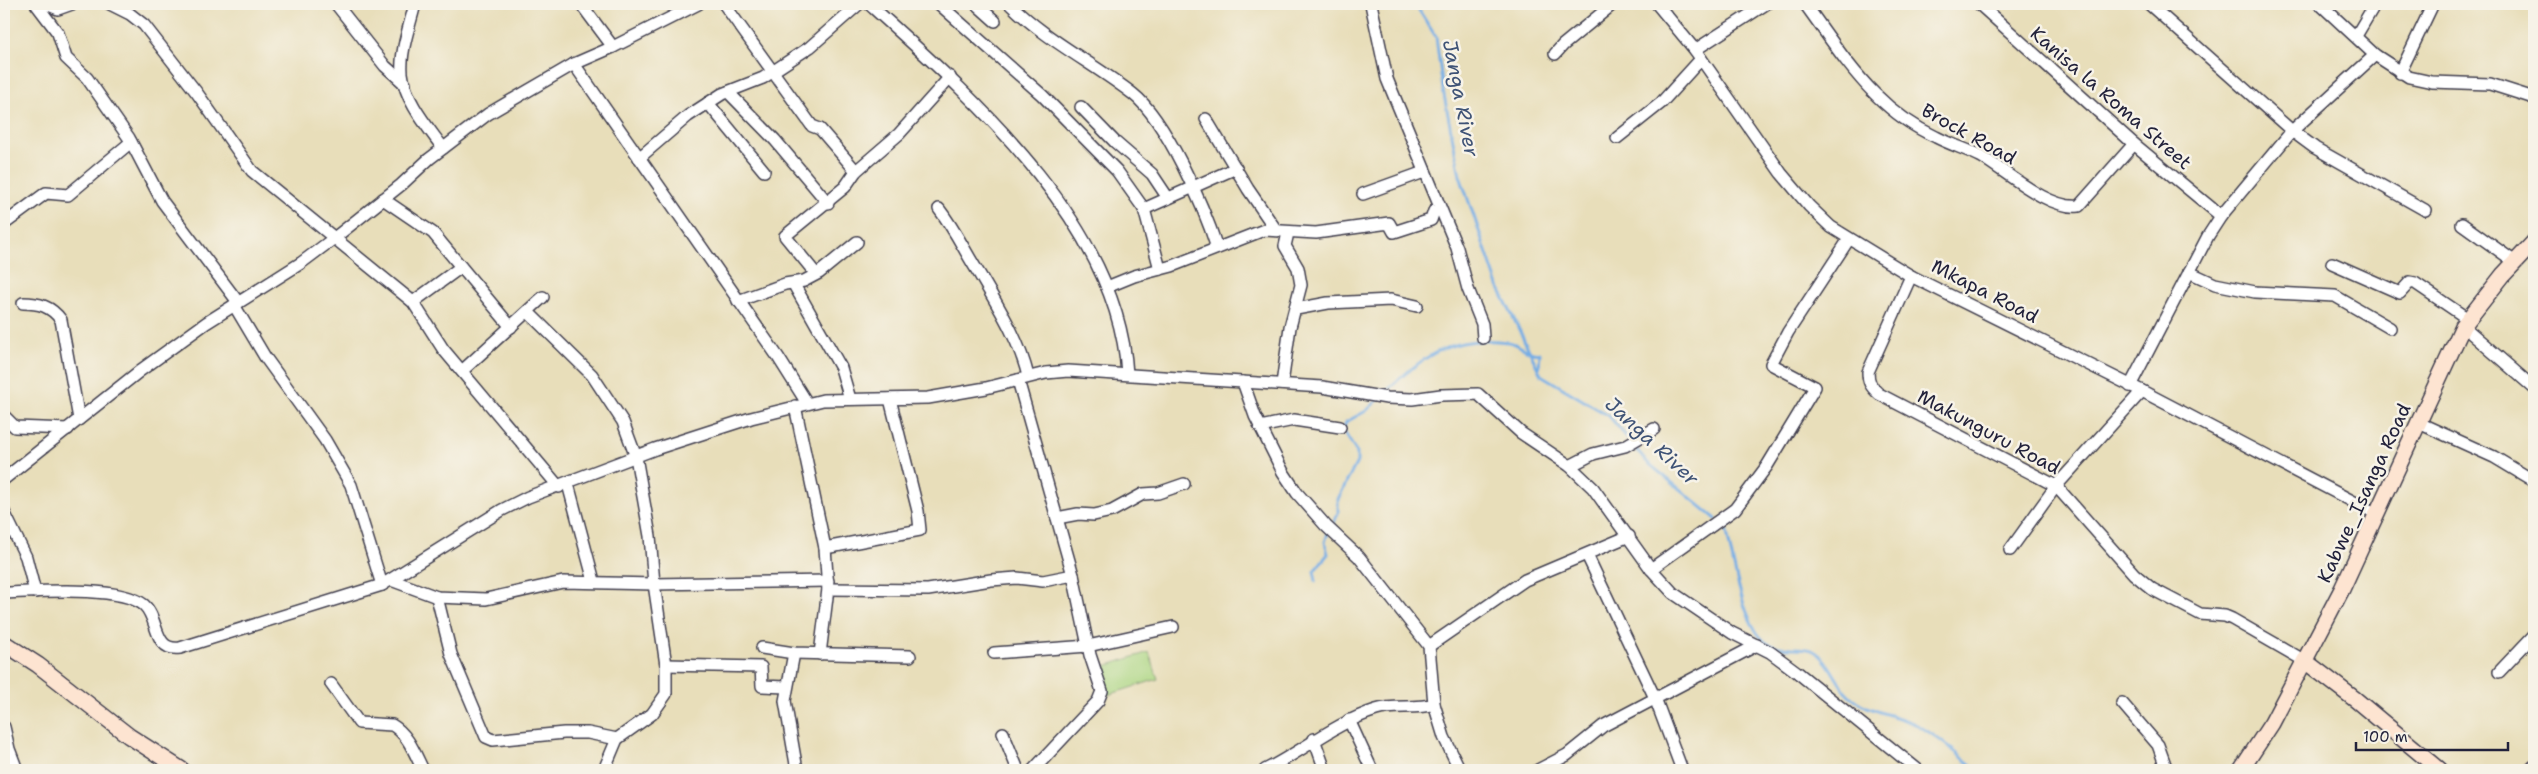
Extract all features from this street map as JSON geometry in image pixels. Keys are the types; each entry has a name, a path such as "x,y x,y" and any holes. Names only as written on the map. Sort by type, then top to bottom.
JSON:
{"street":[{"path":"36,4 58,33 66,58 87,78 132,142 162,201 236,303 265,357 325,440 351,485 387,582"},
{"path":"46,4 58,9 72,4"},
{"path":"336,4 385,66 405,84"},
{"path":"415,4 403,58 402,72 414,106 443,148"},
{"path":"580,4 613,48"},
{"path":"4,479 141,370 236,303 301,262 333,238 443,148 488,114 574,64 613,48 698,4"},
{"path":"724,4 812,126 820,129 856,171"},
{"path":"639,158 673,128 708,103 728,92 749,85 772,72 823,36 859,4"},
{"path":"869,4 950,77 997,123 1037,172 1084,243 1107,287 1119,321 1127,374"},
{"path":"939,4 1042,95 1091,142 1124,178 1144,209 1160,269"},
{"path":"976,4 995,21"},
{"path":"1010,4 1036,26 1092,64 1138,99 1164,133 1193,189 1218,248"},
{"path":"1371,4 1387,79 1439,209 1457,248 1468,289 1482,324 1483,338"},
{"path":"1555,54 1563,44 1613,4"},
{"name":"Mkapa Road","path":"1656,4 1698,55 1796,192 1822,218 1849,239 1911,276 2142,391 2377,514"},
{"path":"1617,138 1661,103 1698,55 1766,4"},
{"name":"Brock Road","path":"1805,4 1853,70 1875,94 1900,116 1922,130 1982,157 2050,199 2068,206 2079,206 2134,144"},
{"name":"Kanisa la Roma Street","path":"1979,4 2134,144 2221,216"},
{"path":"2149,4 2292,131 2315,148 2425,210"},
{"path":"2320,4 2376,55 2400,73 2432,82 2490,84 2534,98"},
{"path":"2356,36 2374,4"},
{"path":"2400,73 2433,4"},
{"path":"118,5 138,19 157,40 217,121 247,166 413,302 436,339 462,371 563,485 594,581"},
{"path":"2130,386 2189,272 2221,216 2292,131 2376,55"},
{"path":"574,64 807,403"},
{"path":"816,274 785,236 845,187 856,171 899,134 950,77"},
{"path":"728,92 775,140 828,202"},
{"path":"708,103 764,171"},
{"path":"1081,107 1115,142 1152,174 1168,198"},
{"path":"1206,119 1276,230"},
{"path":"4,224 46,193 68,194 132,142"},
{"path":"1144,209 1193,189 1236,168"},
{"path":"1363,194 1424,172"},
{"path":"383,199 433,233 511,327"},
{"path":"939,209 957,233 979,274 997,302 1023,354 1023,378 1073,575 1088,646 1102,690 1098,701 1033,770"},
{"path":"1107,287 1264,230 1288,233 1316,233 1389,223 1394,232 1431,220 1434,211 1439,209"},
{"path":"2462,224 2515,262"},
{"path":"1282,384 1290,327 1300,297 1300,275 1285,246 1288,233"},
{"path":"1651,569 1735,509 1768,466 1815,387 1771,364 1788,332 1849,239"},
{"path":"738,301 756,293 804,281 857,242"},
{"name":"Kabwe_Isanga Road","path":"2241,770 2272,723 2305,661 2377,514 2466,323 2515,262 2534,242"},
{"path":"2332,263 2400,293 2410,282 2415,283 2466,323 2534,388"},
{"path":"413,302 461,267"},
{"path":"2189,272 2215,284 2255,292 2335,296 2390,328"},
{"name":"Makunguru Road","path":"1911,276 1868,372 1868,381 1872,388 1879,394 2056,486 2142,582 2194,611 2232,619 2305,661"},
{"path":"793,283 841,368 850,399"},
{"path":"462,371 543,297"},
{"path":"1296,309 1328,303 1391,300 1417,306"},
{"path":"23,302 42,305 55,312 61,320 79,420"},
{"path":"528,312 598,383 623,422 636,457 650,536 654,584 666,665 666,694 652,714 617,739 604,770"},
{"path":"4,593 106,592 137,601 150,611 164,645 175,648 387,582 502,510 528,497 750,418 807,403 850,399 890,400 950,395 1023,378 1068,371 1335,388 1383,397 1420,399 1434,395 1478,394 1521,432 1570,466 1593,488 1663,584 1682,600 1732,632 1757,645 1814,684 1918,770"},
{"path":"1243,382 1260,427 1283,472 1326,526 1338,535 1359,557 1429,646 1434,704 1444,737 1460,770"},
{"path":"2010,550 2056,486 2142,391"},
{"path":"825,548 920,530 918,510 890,400"},
{"path":"796,406 825,548 828,585 820,654"},
{"path":"4,416 15,427 68,429"},
{"path":"1260,427 1294,420 1340,427"},
{"path":"2419,424 2494,457 2534,481"},
{"path":"1570,466 1593,454 1625,446 1654,429"},
{"path":"1058,518 1078,514 1094,516 1112,511 1143,494 1158,493 1184,484"},
{"path":"4,512 26,557 35,592"},
{"path":"1429,646 1525,580 1629,536"},
{"path":"1587,555 1655,698 1682,770"},
{"path":"387,582 437,597 486,599 563,582 828,585 928,590 991,580 1018,578 1043,580 1073,575"},
{"path":"437,597 451,654 486,737 493,740 588,733 617,739"},
{"path":"994,654 1088,646 1173,627"},
{"path":"2499,672 2534,635"},
{"path":"4,643 38,665 129,736 182,770"},
{"path":"1538,770 1567,755 1597,730 1757,645"},
{"path":"762,648 794,653 910,656"},
{"path":"794,653 786,688 785,714 797,770"},
{"path":"2305,661 2356,700 2440,770"},
{"path":"666,665 761,667 762,686 786,688"},
{"path":"331,684 359,723 392,725 401,732 423,770"},
{"path":"2122,703 2158,745 2168,770"},
{"path":"1265,770 1288,758 1314,739 1349,720 1386,707 1418,707 1434,704"},
{"path":"1349,720 1372,770"},
{"path":"4,727 6,743 17,770"},
{"path":"1002,733 1018,770"},
{"path":"1314,739 1325,770"},
{"path":"2530,770 2534,766"}],"green space":[{"path":"1149,652 1158,679 1108,695 1099,668"}],"waterway":[{"name":"Janga River","path":"1415,4 1436,37 1443,90 1460,176 1498,286 1541,375 1609,416 1629,440"},
{"path":"1384,394 1425,359 1454,345 1471,341 1508,342 1532,353 1540,353 1539,368"},
{"path":"1332,528 1338,513 1338,499 1357,462 1357,453 1343,430 1346,422 1366,411 1378,400"},
{"name":"Janga River","path":"1633,445 1647,462 1716,519"},
{"name":"Janga River","path":"1721,523 1726,528 1735,574 1746,610 1761,638 1771,645 1812,650 1828,664 1843,689 1854,700 1871,709 1909,721 1923,728 1977,770"},
{"path":"1316,581 1314,571 1328,554 1325,542 1328,533"}]}
